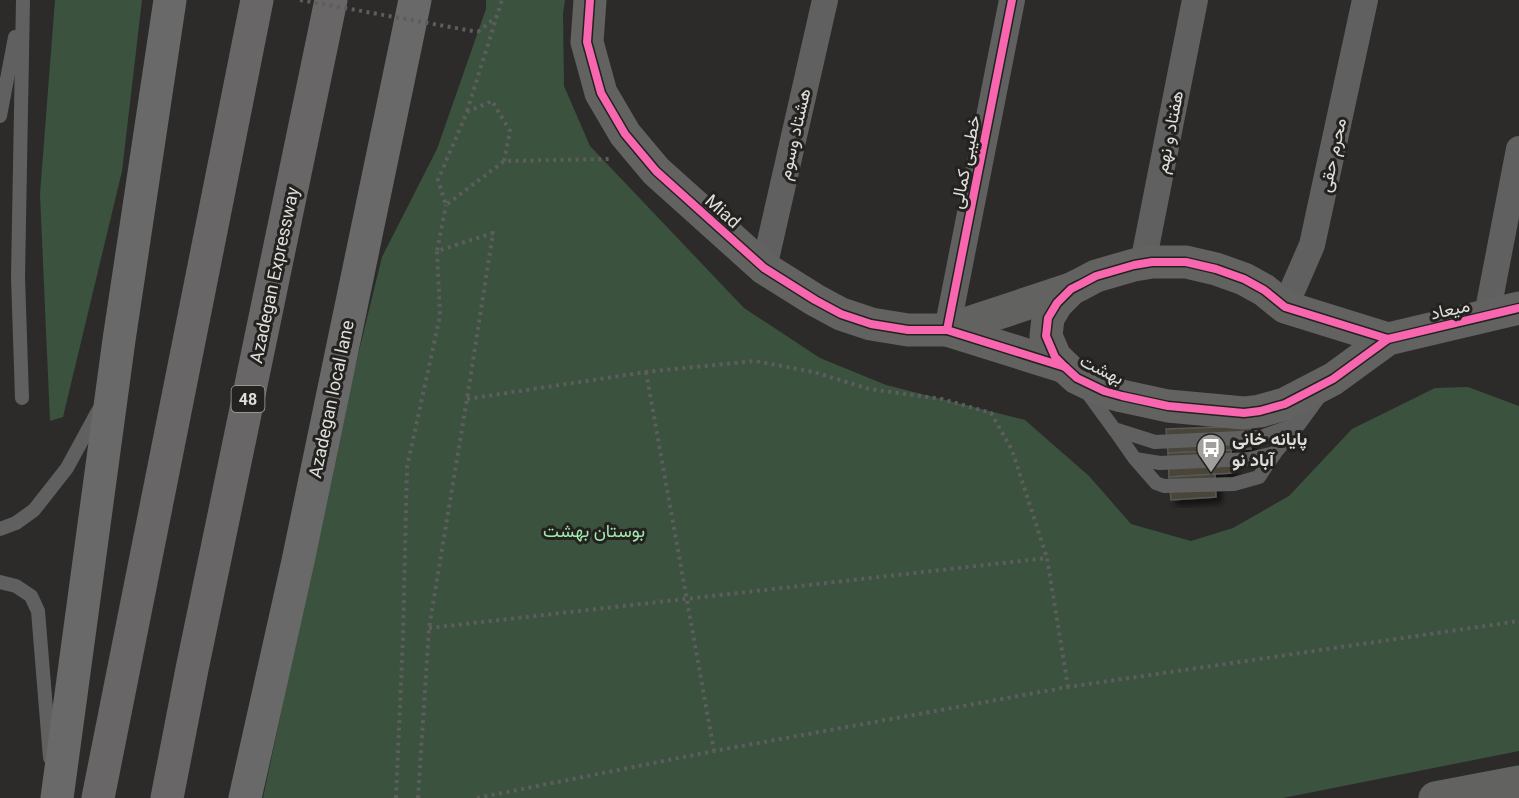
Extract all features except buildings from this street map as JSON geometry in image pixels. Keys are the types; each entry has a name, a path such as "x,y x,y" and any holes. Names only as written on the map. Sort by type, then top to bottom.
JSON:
{"highway":[{"path":"98,798 256,0"},
{"name":"Azadegan Expressway","path":"167,798 331,0"},
{"path":"184,712 189,798"}],"main road":[{"path":"57,798 119,340 170,0"},
{"name":"Azadegan local lane","path":"245,798 298,561 414,0"}],"street":[{"name":"Miad","path":"590,0 587,42 601,93 625,134 656,171 764,268 814,300 842,314 871,324 908,330 947,330"},
{"name":"هشتاد وسوم","path":"764,268 825,0"},
{"name":"خطیبی کمالی","path":"947,330 1012,0"},
{"name":"هفتاد و نهم","path":"1143,263 1195,0"},
{"name":"محرم حقی","path":"1285,307 1312,245 1365,0"},
{"path":"1487,315 1519,149"},
{"name":"بهشت","path":"1285,307 1264,290 1216,268 1186,262 1143,263 1105,273 1071,289 1057,303 1048,318 1046,336 1055,357 1071,372 1104,391 1141,401 1192,409 1244,413 1285,404 1333,379 1388,339"},
{"path":"947,330 1071,289"},
{"path":"1285,307 1388,339"},
{"name":"میعاد","path":"1388,339 1519,308"},
{"path":"947,330 1071,372"},
{"path":"1435,798 1519,782"}],"lane":[{"path":"0,116 22,0"},
{"path":"22,0 18,276 22,398"},
{"path":"0,529 16,523 34,510 68,468 99,409 119,340"},
{"path":"1071,372 1136,459 1156,483 1164,486 1234,484 1259,477 1333,379"},
{"path":"1114,429 1155,441 1261,437 1300,423"},
{"path":"1136,459 1160,463 1249,459 1275,453"},
{"path":"0,582 16,586 31,596 38,611 52,798"}],"path":[{"path":"300,0 478,32 497,16"},
{"path":"396,798 407,467 441,316 437,251 446,206 438,180 467,112 502,0"},
{"path":"467,112 492,101 510,130 504,161"},
{"path":"446,206 504,161 646,159"},
{"path":"418,798 429,628 493,233 437,251"},
{"path":"467,399 646,372 755,361 814,372 869,389 942,399 991,413 1012,450 1047,558 1068,687"},
{"path":"646,372 714,752"},
{"path":"429,628 1047,558"},
{"path":"477,798 1068,687 1519,621"}],"green space":[{"path":"55,0 142,0 122,171 63,417 50,421 40,194"},
{"name":"بوستان بهشت","path":"486,0 565,0 563,13 564,86 590,146 744,308 820,358 886,385 1025,420 1089,476 1131,524 1191,541 1233,528 1289,496 1352,429 1435,388 1468,387 1519,406 1519,751 1283,798 263,798 346,404 382,257 437,149 486,9"}],"cycle path":[{"path":"590,0 587,42 601,93 625,134 656,171 764,268 841,314 871,324 908,330 947,330 1065,367"},
{"path":"947,330 1012,0"},
{"path":"1388,339 1285,307 1264,290 1244,279 1186,262 1152,262 1134,265 1096,276 1071,289 1057,303 1048,318 1046,336 1055,357 1065,367 1077,378 1104,391 1168,406 1244,413 1285,404 1333,379 1388,339 1519,308"}],"place":[{"name":"پایانه خانی آباد نو","path":"1211,474"}]}
